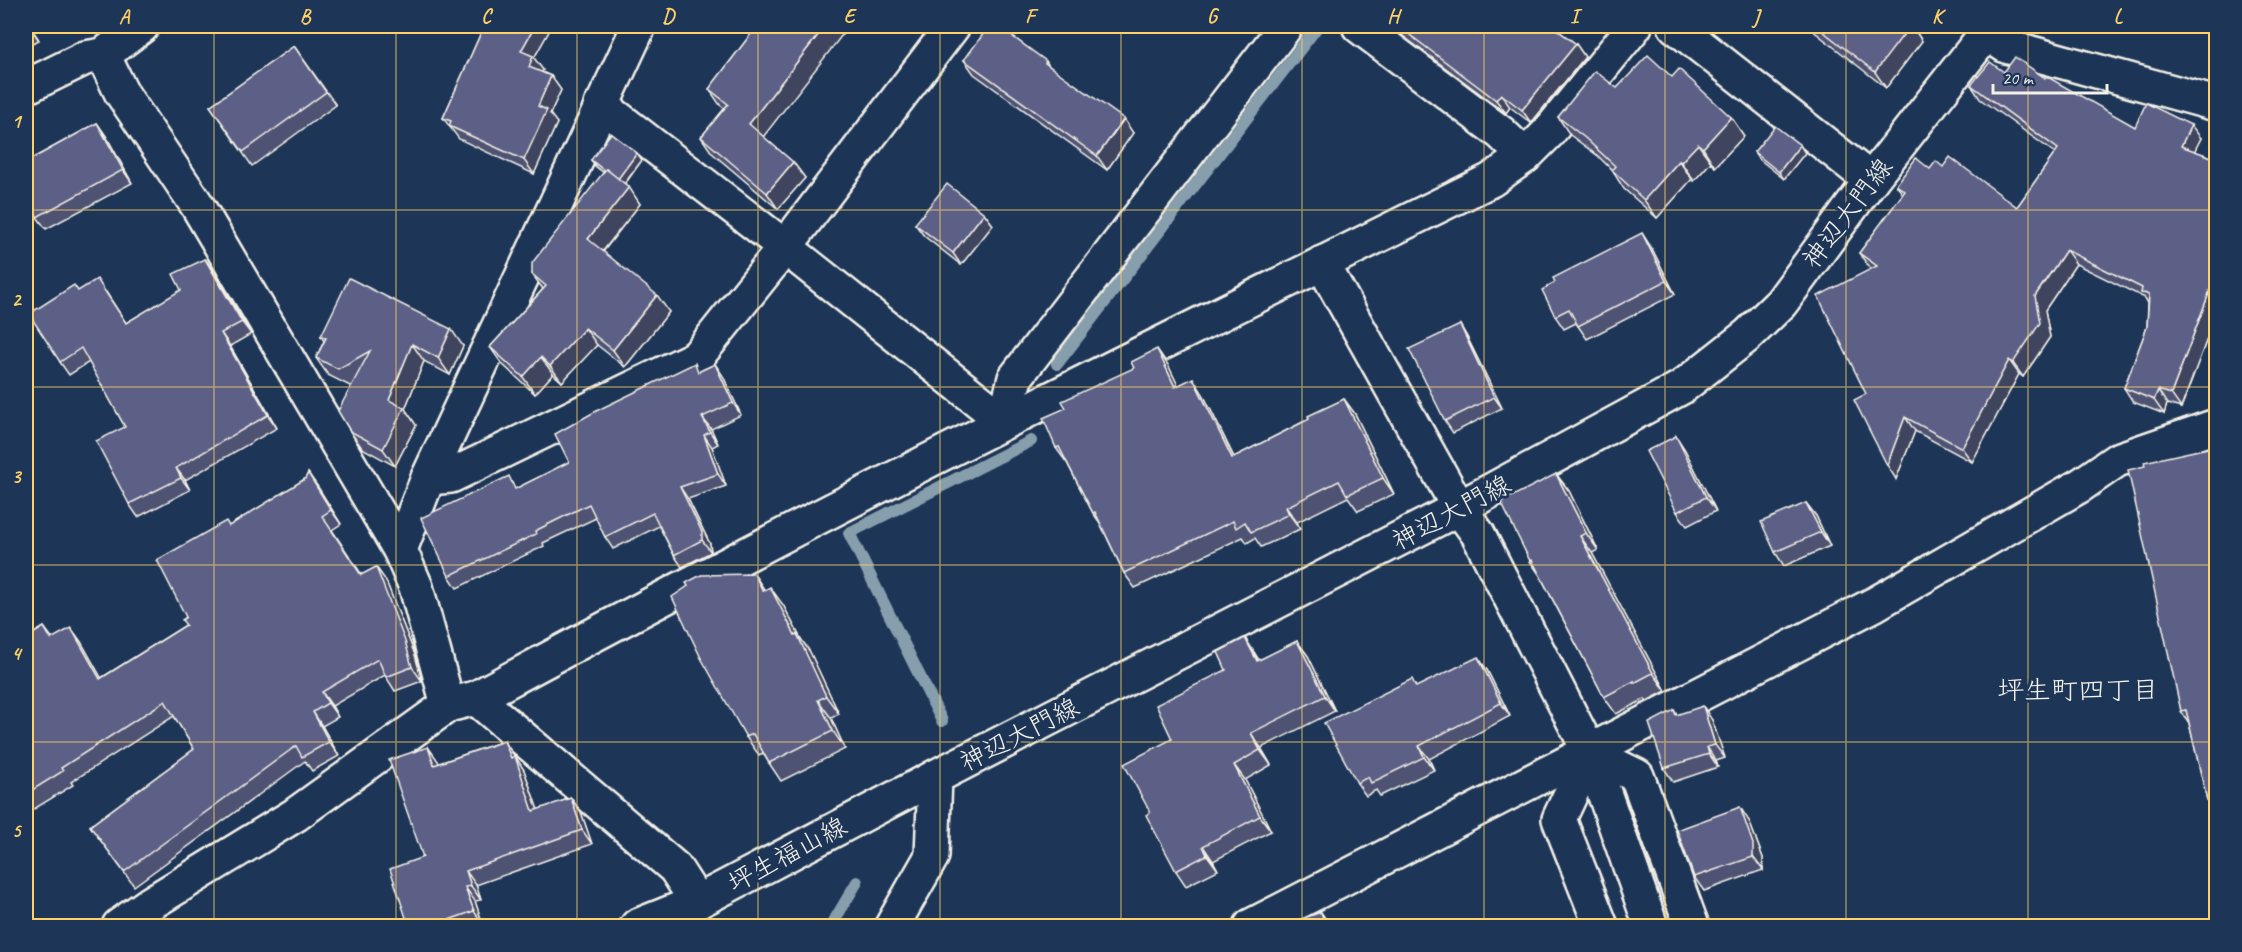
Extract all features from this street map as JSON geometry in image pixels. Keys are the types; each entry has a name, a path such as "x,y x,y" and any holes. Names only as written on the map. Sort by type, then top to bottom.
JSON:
{"street":[{"path":"26,87 86,58 104,55 142,26"},
{"path":"400,550 428,478 639,26"},
{"path":"428,478 451,476 697,357 785,247 953,26"},
{"path":"1004,421 1015,378 1286,26"},
{"path":"1359,26 1501,133 1525,156"},
{"path":"119,927 151,903 295,815 462,701 1004,421 1491,180 1525,156 1548,133 1635,26"},
{"path":"1675,26 1870,180"},
{"path":"1989,29 2007,46 2217,104"},
{"name":"神辺大門線","path":"892,927 932,856 935,777 1459,508 1682,387 1748,335 1781,303 1870,180 1989,29"},
{"path":"104,55 121,92 197,205 400,550 462,701 675,868 697,902"},
{"path":"601,105 1004,421"},
{"path":"1323,263 1459,508 1478,534 1590,753 1651,927"},
{"path":"1251,927 1875,604 2081,485 2117,460 2217,426"},
{"path":"1590,753 1559,819 1601,927"},
{"path":"1590,753 1637,776 1692,927"},
{"name":"坪生福山線","path":"637,927 697,902 935,777"}],"building":[{"path":"484,26 535,26 521,51 533,56 529,67 551,76 538,106 547,110 524,160 449,126 451,121 443,118"},
{"path":"757,26 825,26 749,124 793,162 767,193 701,137 728,104 709,89"},
{"path":"989,26 998,26 1046,61 1045,63 1124,119 1097,156 964,60"},
{"path":"1398,26 1552,26 1576,44 1522,110 1501,94 1496,100"},
{"path":"1816,26 1910,26 1875,72"},
{"path":"294,46 326,92 243,152 210,106"},
{"path":"1648,55 1672,77 1679,69 1731,117 1703,148 1698,144 1681,162 1679,161 1644,200 1612,170 1615,166 1558,117 1595,71 1617,88"},
{"path":"2015,57 2045,78 2046,76 2135,127 2146,103 2191,125 2181,146 2217,159 2217,272 2171,394 2158,390 2154,400 2124,388 2147,327 2149,294 2141,293 2142,288 2066,250 2035,296 2040,323 2013,363 2009,360 1962,448 1905,417 1887,465 1854,400 1866,394 1818,296 1877,266 1859,253 1905,191 1896,185 1916,158 1930,169 1936,161 1943,167 1950,157 2017,207 2058,149 1971,85 1990,62 2004,72"},
{"path":"97,123 123,170 37,217 30,203 26,205 26,162"},
{"path":"1775,126 1800,145 1779,172 1754,152"},
{"path":"611,133 637,153 618,179 591,160"},
{"path":"606,169 629,187 588,239 657,295 613,350 585,328 550,366 541,357 523,377 490,347 546,286 532,274 532,263"},
{"path":"947,184 984,213 953,253 915,224"},
{"path":"1642,233 1666,281 1578,326 1569,309 1555,316 1542,290 1555,282 1553,278"},
{"path":"205,259 242,322 221,333 268,415 176,468 181,478 129,504 96,441 125,427 81,348 60,362 29,314 74,285 78,291 97,279 126,323 181,290 173,274"},
{"path":"349,278 451,329 438,358 412,344 389,400 404,408 383,449 350,431 338,411 370,351 338,369 316,358 326,338 321,336"},
{"path":"1460,325 1494,397 1445,421 1409,349"},
{"path":"1157,349 1175,387 1193,378 1232,458 1344,399 1383,478 1347,495 1339,481 1286,507 1289,514 1251,532 1245,522 1236,528 1233,521 1124,573 1095,512 1093,513 1059,447 1056,448 1043,418 1066,408 1062,401 1134,368 1131,362"},
{"path":"695,363 698,372 715,364 733,403 702,417 710,432 704,435 718,474 680,487 702,532 702,540 674,555 653,513 605,537 589,504 535,531 536,534 449,576 421,518 509,476 515,489 569,462 555,434 598,410"},
{"path":"1676,436 1706,497 1677,512 1646,451"},
{"path":"2217,446 2217,534 2215,535 2217,542 2217,798 2207,800 2186,710 2181,711 2128,470 2145,466 2144,462"},
{"path":"308,473 331,510 322,516 361,575 376,567 405,641 412,667 386,677 378,659 322,692 328,703 313,712 329,742 302,757 296,746 124,872 90,826 194,749 165,701 61,768 63,771 26,794 26,638 44,627 51,639 71,628 100,679 186,625 182,620 186,617 157,560 226,521 229,526 305,479"},
{"path":"1556,474 1586,533 1580,536 1653,673 1604,697 1532,560 1530,561 1501,502"},
{"path":"1806,503 1821,532 1775,552 1761,522"},
{"path":"754,574 763,591 770,587 795,635 797,634 826,696 818,700 833,731 769,763 753,734 746,737 701,658 672,597 688,586 686,583 701,575"},
{"path":"1245,638 1257,661 1297,641 1325,696 1251,733 1260,750 1234,765 1260,816 1203,846 1207,855 1176,871 1146,815 1150,812 1124,764 1172,739 1156,705 1226,670 1218,652"},
{"path":"1478,657 1501,703 1419,746 1424,757 1371,783 1368,777 1357,783 1324,723 1412,679 1416,687"},
{"path":"1703,706 1715,745 1707,747 1709,754 1664,768 1649,723 1674,710 1676,715"},
{"path":"504,741 511,758 515,756 533,811 571,798 582,830 466,871 471,886 465,887 474,911 429,927 409,927 390,869 423,857 389,760 428,747 434,765"},
{"path":"1740,807 1753,844 1753,857 1694,877 1677,830"},
{"path":"1321,912 1326,927 1279,927"}],"waterway":[{"path":"1057,364 1318,26"},
{"path":"942,721 849,533 1031,441"},
{"path":"831,926 857,882"}],"district":[{"name":"坪生町四丁目","path":"2078,690"}]}
